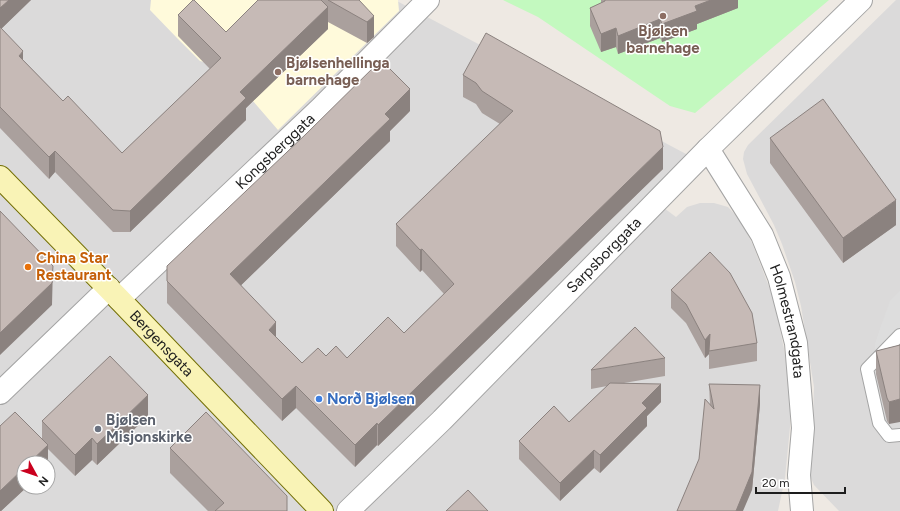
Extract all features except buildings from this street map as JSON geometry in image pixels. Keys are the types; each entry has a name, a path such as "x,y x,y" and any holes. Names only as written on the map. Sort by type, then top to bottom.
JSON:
{"street":[{"name":"Kongsberggata","path":"0,393 321,108 428,0"},
{"name":"Sarpsborggata","path":"348,511 442,420 708,149 861,0"},
{"name":"Holmestrandgata","path":"708,149 762,234 781,284 796,343 803,428 799,475 802,511"},
{"name":"Bergensgata","path":"0,177 114,293 322,511"}],"lane":[{"path":"900,335 867,369 879,423 889,436 900,435"}],"shaded area":[{"path":"0,0 395,0 688,155 648,196 676,217 687,207 700,203 714,203 728,207 740,220 753,245 774,300 790,387 790,427 785,478 778,511 0,511"},
{"name":"Bjølsenhellinga barnehage","path":"151,0 398,0 399,11 278,130 234,79 212,64 200,61 177,38 150,10"},
{"path":"896,0 900,0 900,511 839,511 814,485 811,478 810,470 812,454 814,387 801,306 795,282 782,244 774,225 747,174 743,159 744,152 748,145"},
{"path":"900,291 900,368 876,374 875,344 890,301"}],"green space":[{"path":"503,0 829,0 695,113 670,106 538,17"}],"place":[{"name":"Bjølsen barnehage","path":"663,16"},
{"name":"Bjølsenhellinga barnehage","path":"278,72"},
{"name":"China Star Restaurant","path":"28,267"},
{"name":"Norð Bjølsen","path":"319,399"},
{"name":"Bjølsen Misjonskirke","path":"98,429"}]}
